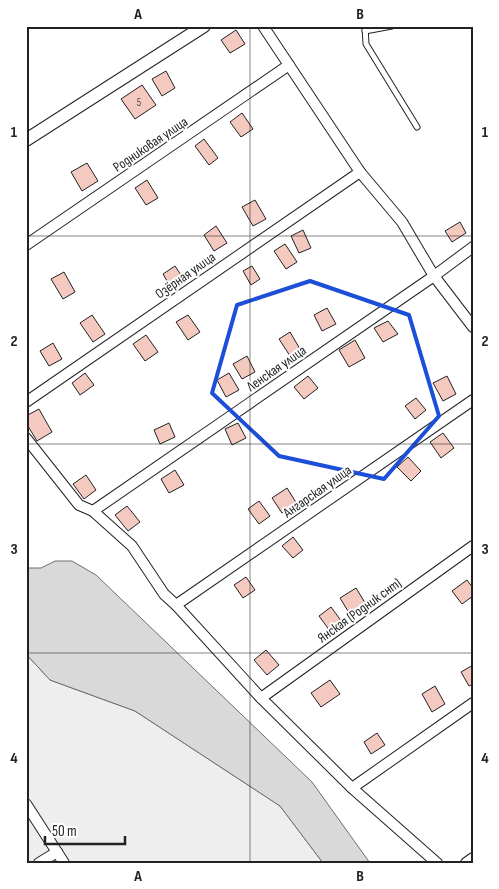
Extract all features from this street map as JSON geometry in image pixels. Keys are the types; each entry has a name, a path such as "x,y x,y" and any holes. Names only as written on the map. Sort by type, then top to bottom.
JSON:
{"street":[{"path":"26,140 204,26"},
{"path":"262,26 360,172 402,222 434,276 473,328"},
{"name":"Родниковая улица","path":"26,245 289,65"},
{"name":"Озёрная улица","path":"26,402 360,172"},
{"name":"Ленская улица","path":"93,511 434,276 473,247"},
{"name":"Ангарская улица","path":"176,605 473,400"},
{"path":"26,438 80,505 93,511 132,546 164,594 261,698 352,788 437,863"},
{"name":"Янская (Родник снт)","path":"261,698 473,546"},
{"path":"352,788 473,703"},
{"path":"26,804 64,863"},
{"path":"39,863 57,852"},
{"path":"466,863 473,858"}],"lane":[{"path":"392,26 365,29 366,44 417,127"}],"highlighted area":[{"path":"310,281 409,315 439,416 384,479 279,456 212,393 237,305"}],"shaded area":[{"path":"55,561 72,561 96,575 312,782 370,863 323,863 280,806 135,711 50,680 26,654 26,568 41,568"},
{"path":"26,654 50,680 135,711 280,806 323,863 26,863"}],"building":[{"path":"236,30 245,44 230,53 221,40"},
{"path":"166,71 175,88 162,96 152,79"},
{"path":"142,85 156,105 135,119 121,99"},
{"path":"242,113 253,129 241,137 230,122"},
{"path":"204,139 218,158 209,165 195,146"},
{"path":"87,163 98,181 82,191 71,172"},
{"path":"147,180 158,198 146,205 135,188"},
{"path":"255,200 266,219 253,226 242,207"},
{"path":"460,222 466,233 452,242 445,231"},
{"path":"216,226 227,243 214,251 204,235"},
{"path":"303,230 311,248 299,253 291,236"},
{"path":"285,244 297,262 286,269 274,251"},
{"path":"175,266 183,278 170,286 163,274"},
{"path":"252,266 260,279 251,285 243,271"},
{"path":"64,272 75,292 63,299 51,279"},
{"path":"327,308 336,324 322,331 314,315"},
{"path":"92,315 105,334 93,342 80,323"},
{"path":"188,315 200,332 188,340 176,322"},
{"path":"388,321 398,334 383,342 374,328"},
{"path":"290,332 300,349 290,356 279,339"},
{"path":"146,335 158,352 145,361 133,344"},
{"path":"355,340 365,358 349,367 339,350"},
{"path":"53,343 62,359 49,366 40,351"},
{"path":"247,356 255,372 242,379 233,364"},
{"path":"85,373 94,385 80,395 72,383"},
{"path":"229,373 239,390 226,397 217,380"},
{"path":"308,376 318,388 304,399 294,387"},
{"path":"447,376 456,394 443,401 433,383"},
{"path":"416,398 426,410 415,419 405,406"},
{"path":"39,409 52,432 37,441 26,423 26,416"},
{"path":"169,423 175,437 160,444 154,430"},
{"path":"238,423 246,438 232,445 225,429"},
{"path":"443,433 454,448 441,458 430,442"},
{"path":"408,457 421,471 411,481 397,467"},
{"path":"175,470 184,485 169,493 161,479"},
{"path":"86,475 96,490 84,499 73,484"},
{"path":"287,488 297,504 282,513 272,498"},
{"path":"259,501 270,516 259,524 248,509"},
{"path":"127,506 140,522 128,531 115,515"},
{"path":"293,537 303,550 293,558 282,546"},
{"path":"246,577 255,590 243,598 234,585"},
{"path":"467,580 473,588 473,596 462,604 452,591"},
{"path":"356,588 367,606 351,616 340,598"},
{"path":"331,607 342,622 330,631 319,616"},
{"path":"266,650 279,665 267,675 254,660"},
{"path":"473,665 473,684 469,686 461,672"},
{"path":"330,680 340,694 321,707 311,693"},
{"path":"435,686 445,704 432,712 422,694"},
{"path":"377,733 385,745 371,754 364,742"}]}
